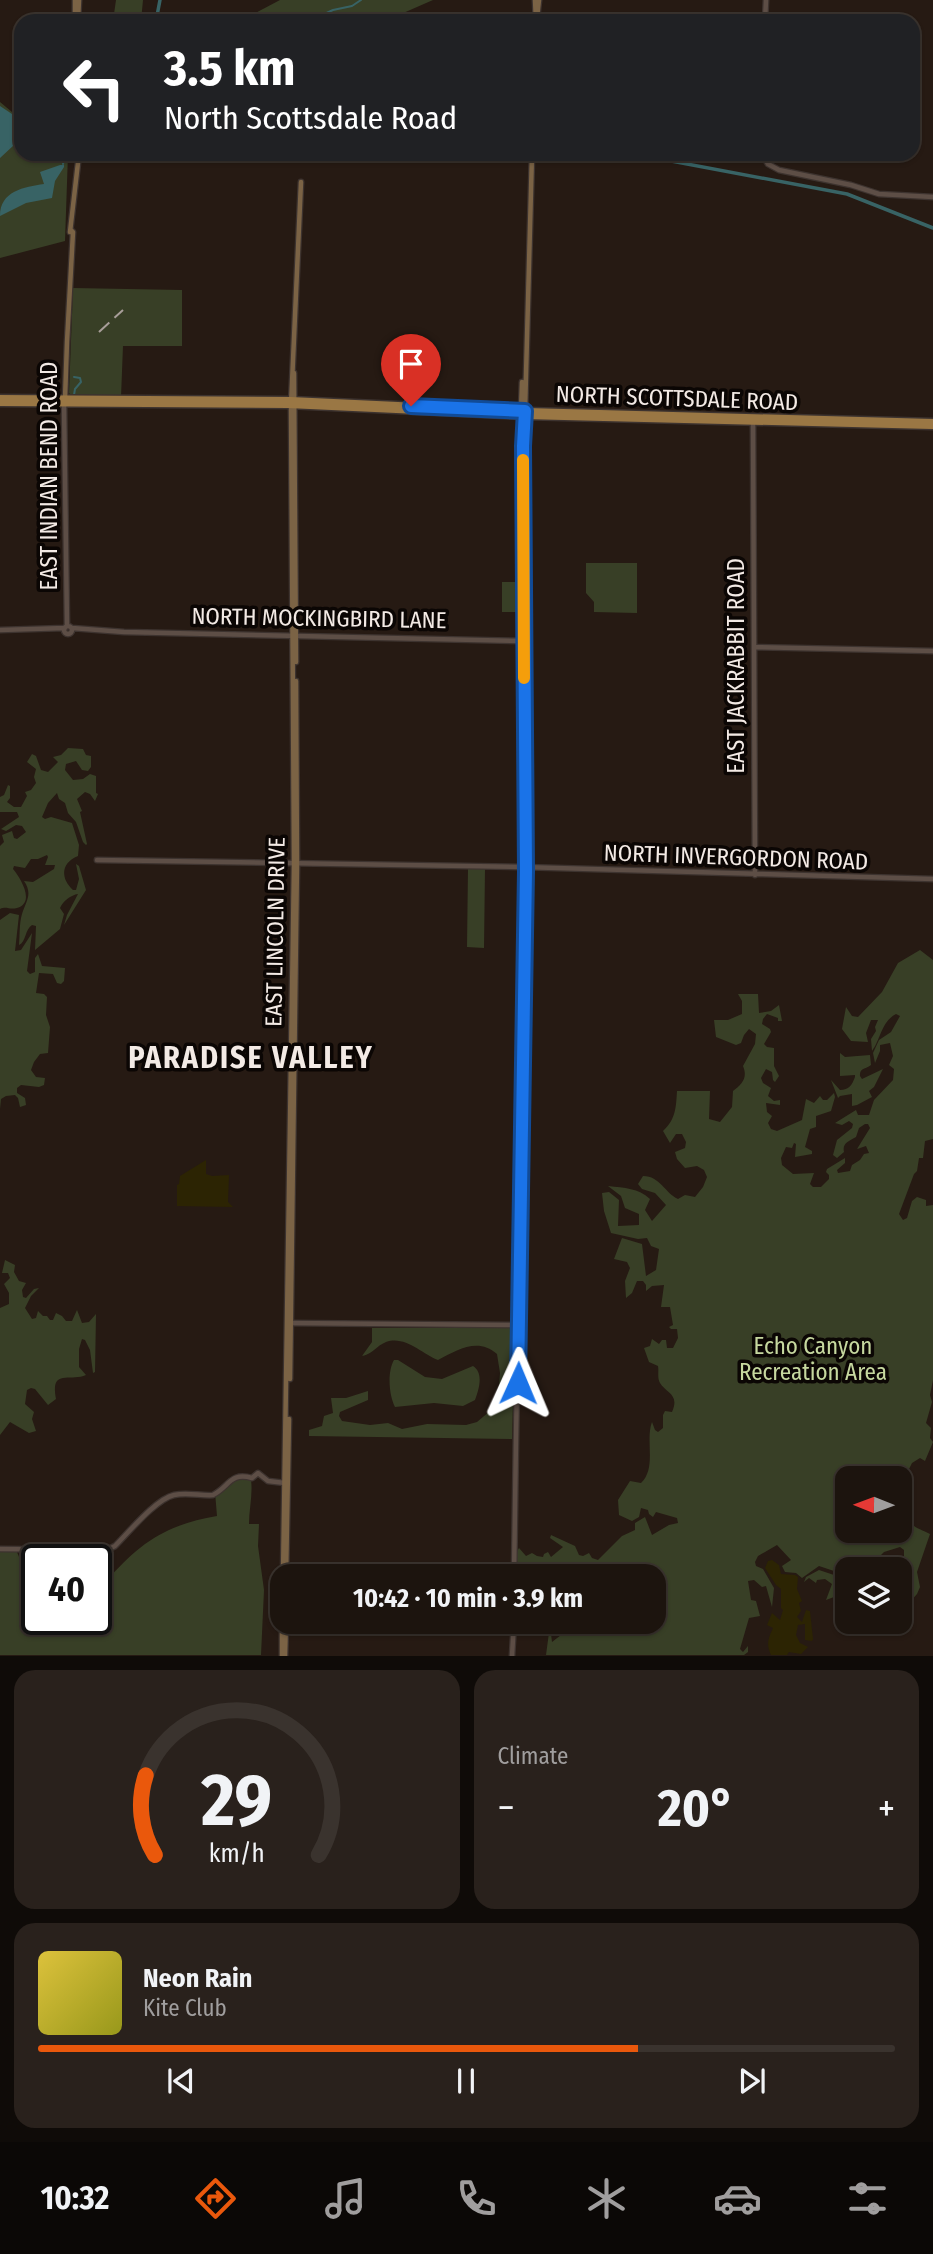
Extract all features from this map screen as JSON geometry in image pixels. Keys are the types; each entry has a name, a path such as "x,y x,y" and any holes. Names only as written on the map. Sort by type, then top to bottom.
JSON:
{"main road":[{"name":"EAST INDIAN BEND ROAD","path":"65,401 71,230 78,161"},
{"path":"523,415 531,161"},
{"name":"EAST LINCOLN DRIVE","path":"285,1564 296,864 293,403 301,181"},
{"name":"NORTH SCOTTSDALE ROAD","path":"0,398 116,404 226,405 246,402"},
{"path":"116,404 136,402 139,399 158,404"},
{"path":"193,404 214,400 226,405"},
{"name":"NORTH SCOTTSDALE ROAD","path":"0,403 214,400 523,415 933,424"},
{"name":"EAST LINCOLN DRIVE","path":"287,1445 289,1322"},
{"path":"286,1394 289,1409"},
{"path":"284,1634 284,1656"}],"street":[{"path":"765,161 775,169 887,195 933,197"},
{"name":"EAST INDIAN BEND ROAD","path":"65,401 68,629"},
{"path":"514,1564 525,886 523,415"},
{"name":"EAST JACKRABBIT ROAD","path":"753,420 755,875"},
{"name":"NORTH MOCKINGBIRD LANE","path":"0,630 68,629 524,640"},
{"path":"754,647 933,651"},
{"name":"NORTH INVERGORDON ROAD","path":"97,860 933,879"},
{"path":"289,1322 518,1324"},
{"path":"0,1549 107,1550 115,1546 169,1497 181,1494 213,1495 231,1479 241,1475 252,1478 258,1473 268,1481 286,1483"},
{"path":"512,1656 513,1634"}],"green space":[{"path":"116,0 143,0 142,14 114,14"},
{"path":"280,0 433,0 401,14 253,14"},
{"path":"0,102 12,112 14,110 14,161 68,161 65,241 0,258"},
{"path":"73,288 182,290 182,346 123,346 121,397 71,395"},
{"path":"586,563 637,563 637,613 594,612 594,602 586,593"},
{"path":"502,582 521,582 522,612 502,612"},
{"path":"68,748 83,749 86,755 91,756 91,767 88,771 82,770 76,761 66,764 65,770 73,780 83,779 90,774 96,776 98,794 95,801 85,792 77,799 82,811 80,812 87,844 83,842 76,822 57,793 48,803 42,817 72,823 79,845 78,856 68,863 64,876 73,890 76,890 79,879 76,864 86,890 64,925 78,894 63,903 60,908 64,914 60,929 35,950 36,926 30,927 19,945 21,918 28,894 24,881 33,882 54,869 55,865 45,865 47,855 31,859 25,868 14,866 13,869 25,890 25,901 17,908 0,909 0,846 4,842 2,835 12,831 17,839 26,832 22,826 16,825 6,831 1,829 19,817 17,812 0,812 0,797 4,795 8,785 10,798 7,802 14,807 21,807 27,796 25,792 31,790 36,783 36,769 27,762 32,754 36,756 41,770 48,772 58,762 53,757 61,755"},
{"path":"468,868 485,869 484,948 467,947"},
{"path":"10,913 19,915 15,951 21,950 32,933 27,971 30,974 35,972 35,958 38,954 42,966 65,968 64,981 61,984 57,983 53,974 39,973 36,993 47,997 46,1015 50,1027 48,1053 40,1054 31,1070 36,1077 45,1078 44,1085 21,1085 17,1088 17,1093 25,1098 26,1105 20,1107 15,1095 6,1096 1,1099 0,1109 0,920"},
{"name":"Echo Canyon Recreation Area","path":"920,950 933,960 933,1139 925,1141 923,1158 919,1158 917,1171 899,1214 903,1220 907,1218 912,1201 917,1197 926,1200 926,1206 933,1205 933,1380 930,1395 932,1402 926,1423 931,1428 930,1438 933,1442 925,1461 920,1458 910,1466 835,1466 835,1544 912,1544 912,1524 930,1534 917,1572 920,1587 917,1594 912,1600 912,1557 904,1557 904,1550 900,1547 884,1552 879,1557 835,1557 835,1571 819,1566 802,1578 796,1573 785,1572 782,1566 791,1560 777,1545 758,1556 755,1562 756,1566 763,1569 774,1588 772,1607 766,1586 762,1587 754,1580 748,1581 751,1600 756,1601 760,1616 749,1618 740,1649 743,1652 748,1646 748,1652 744,1655 546,1655 549,1634 552,1642 561,1634 666,1634 666,1564 519,1564 516,1557 519,1548 526,1556 532,1553 543,1557 548,1552 551,1557 563,1547 550,1538 551,1535 575,1546 579,1555 589,1553 592,1558 598,1560 622,1536 635,1530 635,1523 645,1517 652,1535 678,1523 677,1518 656,1512 653,1517 648,1510 641,1508 639,1517 632,1521 619,1515 618,1500 630,1481 641,1483 646,1477 650,1462 652,1422 658,1432 663,1428 665,1411 672,1412 674,1406 671,1394 659,1381 658,1366 649,1362 644,1348 650,1346 652,1339 659,1344 666,1340 667,1348 673,1348 678,1338 677,1329 669,1327 673,1325 670,1307 661,1307 664,1285 652,1286 646,1291 643,1281 637,1281 632,1293 626,1298 625,1281 630,1268 627,1262 614,1259 622,1238 642,1244 646,1276 656,1270 659,1249 651,1246 647,1238 638,1239 611,1233 602,1193 609,1192 619,1200 618,1226 639,1225 639,1214 625,1208 621,1196 608,1186 631,1189 645,1195 650,1199 645,1210 652,1221 666,1205 655,1193 642,1189 638,1184 643,1176 654,1179 678,1199 685,1195 695,1197 703,1187 707,1177 704,1170 697,1166 685,1168 677,1159 675,1152 685,1148 686,1142 682,1134 676,1134 670,1143 663,1131 673,1117 677,1091 710,1091 709,1119 720,1122 732,1107 733,1091 743,1080 743,1066 755,1044 756,1034 749,1029 741,1043 736,1045 716,1037 714,1020 728,1020 742,1014 742,1001 738,994 758,994 759,1013 771,1011 779,1005 782,1021 767,1014 762,1024 771,1032 764,1044 774,1048 774,1066 779,1076 775,1082 772,1072 766,1069 761,1078 763,1083 771,1088 768,1096 774,1101 780,1100 780,1105 766,1103 767,1112 772,1116 768,1123 771,1129 777,1131 802,1120 806,1099 814,1103 820,1096 827,1100 834,1093 831,1111 816,1116 816,1127 810,1129 805,1147 812,1151 812,1154 795,1157 794,1143 792,1148 786,1147 781,1158 782,1165 793,1174 814,1173 810,1184 813,1187 821,1187 829,1179 827,1169 845,1158 845,1163 837,1170 838,1173 850,1171 852,1165 869,1153 866,1146 857,1149 870,1128 865,1124 859,1128 856,1137 844,1146 844,1152 837,1158 833,1155 837,1140 852,1128 853,1124 849,1121 842,1125 835,1123 856,1110 858,1115 869,1115 874,1100 893,1080 894,1069 889,1065 893,1056 890,1043 880,1045 875,1063 873,1053 879,1040 891,1032 900,1016 896,1014 887,1021 872,1051 871,1039 878,1020 871,1020 866,1033 868,1042 851,1041 842,1029 846,1007 852,1016 858,1017 882,992 898,963"},
{"path":"840,1053 845,1057 870,1055 871,1065 861,1071 862,1079 883,1069 869,1091 872,1097 857,1105 852,1106 852,1094 838,1098 831,1080 843,1090 850,1086 855,1077 840,1076"},
{"path":"5,1260 15,1265 14,1272 19,1281 26,1283 22,1290 23,1297 26,1298 34,1289 39,1288 25,1308 32,1319 36,1318 38,1311 50,1320 53,1320 56,1313 66,1321 72,1321 77,1310 82,1323 89,1322 96,1314 95,1372 93,1373 90,1350 82,1339 79,1367 86,1375 59,1380 55,1389 56,1399 48,1405 35,1389 27,1390 25,1404 34,1412 32,1419 36,1431 29,1433 10,1422 0,1435 0,1308 9,1304 9,1293 4,1284 10,1278 8,1273 2,1273"},
{"path":"372,1328 515,1328 512,1439 309,1436 309,1430 322,1426 324,1416 333,1413 331,1398 346,1398 368,1391 368,1400 340,1412 342,1421 370,1425 388,1423 402,1429 427,1424 466,1425 477,1422 490,1411 498,1395 500,1373 497,1354 490,1349 482,1346 468,1347 438,1360 407,1343 393,1341 386,1342 362,1356 372,1342"},
{"path":"394,1360 425,1377 442,1379 473,1366 480,1377 475,1400 463,1406 434,1403 395,1407 390,1384 390,1371"},
{"path":"241,1474 250,1475 249,1524 259,1524 258,1546 264,1590 261,1655 0,1655 0,1551 17,1552 21,1562 21,1635 112,1635 112,1575 133,1553 170,1529 217,1516 215,1492 229,1478"},
{"path":"819,1570 835,1575 835,1597 826,1600 832,1584 825,1579 817,1580 816,1583 809,1578 804,1582 806,1577"}],"sand":[{"path":"206,1160 206,1174 229,1175 228,1202 233,1207 177,1206 180,1176"},
{"path":"772,1560 779,1565 781,1574 798,1577 797,1589 802,1601 799,1603 801,1611 797,1617 802,1622 806,1610 810,1611 812,1641 805,1640 805,1624 798,1625 796,1635 800,1643 808,1647 801,1654 789,1652 787,1655 771,1655 769,1651 768,1642 773,1628 767,1625 772,1613 780,1620 783,1610 781,1589 765,1568 768,1561"}],"water":[{"path":"0,106 14,113 14,145 0,158"},
{"path":"60,165 64,167 55,181 52,198 26,203 0,216 4,201 9,196 21,189 44,184 40,172"}],"waterway":[{"path":"157,14 160,0"},
{"path":"324,14 352,6 361,0"},
{"path":"671,161 847,194 933,228"},
{"path":"74,377 80,378 81,382 74,395"}],"railway":[{"path":"99,332 123,310"}],"slow traffic":[{"path":"523,460 524,678"}],"district":[{"name":"PARADISE VALLEY","path":"251,1058"}],"route":[{"path":"411,406 525,411 523,481 526,884 518,1383"}]}
